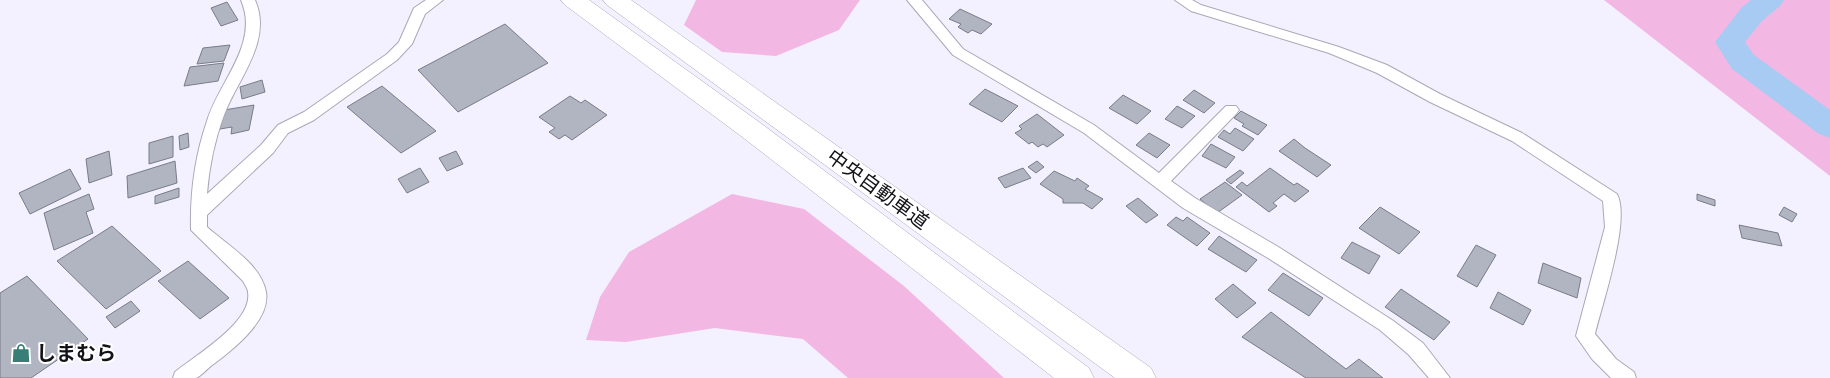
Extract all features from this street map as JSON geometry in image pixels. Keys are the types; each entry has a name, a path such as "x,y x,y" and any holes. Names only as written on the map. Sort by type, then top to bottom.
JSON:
{"highway":[{"name":"中央自動車道","path":"573,0 750,129 1078,378"},
{"name":"中央自動車道","path":"615,0 1140,378"}],"street":[{"path":"182,378 235,337 249,320 257,298 251,279 199,230 198,185 217,114 233,85 251,35 255,18 248,0"},
{"path":"199,212 267,148 283,129 309,116 392,57 405,44 419,11 436,0"},
{"path":"914,0 958,52 1089,129 1189,203 1274,253 1386,325 1416,349 1441,378"},
{"path":"1182,0 1196,8 1294,37 1382,69 1435,98 1517,137 1611,198 1613,227 1585,336 1601,356 1627,378"},
{"path":"1160,182 1231,110"}],"shaded area":[{"path":"696,0 860,0 839,30 776,56 722,52 684,25"},
{"path":"1604,0 1830,0 1830,176"},
{"path":"732,194 804,209 904,286 1004,378 848,378 803,339 715,328 626,342 586,340 600,297 629,252"}],"building":[{"path":"227,2 238,20 221,26 211,8"},
{"path":"960,9 992,24 981,34 972,30 968,33 958,27 961,24 949,19"},
{"path":"505,24 548,63 458,112 418,70"},
{"path":"230,45 224,61 197,64 203,48"},
{"path":"224,63 218,81 184,86 190,67"},
{"path":"262,80 265,92 242,99 240,87"},
{"path":"382,86 436,131 401,153 347,107"},
{"path":"985,89 1018,106 1002,122 969,104"},
{"path":"1194,90 1215,103 1204,113 1183,100"},
{"path":"1123,95 1151,111 1137,124 1109,108"},
{"path":"570,96 581,103 585,100 607,115 572,140 565,135 559,139 549,132 555,128 539,117"},
{"path":"254,105 249,130 231,134 232,127 220,129 224,110"},
{"path":"1177,106 1195,116 1182,128 1165,119"},
{"path":"1241,111 1267,125 1258,135 1242,126 1244,124 1234,118"},
{"path":"1037,114 1064,135 1047,147 1043,144 1038,147 1032,142 1029,144 1015,133 1022,129 1019,126"},
{"path":"1235,128 1254,139 1243,151 1218,137 1224,130 1230,134"},
{"path":"188,133 189,147 180,150 179,136"},
{"path":"1149,133 1170,145 1157,158 1136,145"},
{"path":"173,136 173,157 149,164 149,143"},
{"path":"1294,139 1331,165 1317,177 1279,151"},
{"path":"1211,144 1235,157 1226,168 1202,156"},
{"path":"109,151 112,175 89,183 86,159"},
{"path":"456,151 463,164 447,171 439,158"},
{"path":"175,161 177,183 128,198 127,176"},
{"path":"1037,161 1044,167 1036,173 1028,167"},
{"path":"420,168 429,182 407,193 398,179"},
{"path":"1023,168 1031,178 1005,188 998,178"},
{"path":"1270,168 1294,185 1297,183 1309,191 1295,202 1284,194 1273,203 1277,206 1269,212 1236,187 1242,182 1247,186"},
{"path":"70,169 81,189 30,214 19,193"},
{"path":"1240,170 1244,173 1231,184 1226,180"},
{"path":"1054,171 1075,181 1077,178 1089,186 1085,189 1103,199 1092,209 1083,203 1063,203 1063,199 1040,184"},
{"path":"1225,182 1242,195 1217,213 1200,199"},
{"path":"179,188 179,197 155,204 155,196"},
{"path":"89,194 94,209 86,212 93,233 54,250 44,213"},
{"path":"1697,194 1715,200 1715,206 1697,200"},
{"path":"1138,198 1158,215 1146,223 1126,206"},
{"path":"1380,207 1420,232 1399,254 1359,228"},
{"path":"1784,207 1797,214 1792,222 1779,215"},
{"path":"1176,217 1183,221 1187,217 1210,233 1197,246 1167,225"},
{"path":"1739,225 1778,233 1782,246 1742,238"},
{"path":"112,226 161,271 106,309 57,261"},
{"path":"1219,236 1257,260 1246,272 1208,249"},
{"path":"1352,242 1380,256 1369,274 1341,258"},
{"path":"1476,245 1496,255 1477,287 1457,276"},
{"path":"188,261 229,298 200,319 158,281"},
{"path":"1543,263 1581,278 1577,298 1538,283"},
{"path":"1283,273 1323,298 1309,316 1268,290"},
{"path":"27,276 88,339 31,378 0,378 0,293"},
{"path":"1233,284 1256,303 1237,318 1215,299"},
{"path":"1401,289 1450,322 1434,340 1385,307"},
{"path":"1498,292 1531,310 1523,325 1490,308"},
{"path":"131,301 140,311 115,328 106,317"},
{"path":"1271,312 1346,369 1359,359 1383,378 1306,378 1242,337"}],"waterway":[{"path":"1770,0 1752,14 1730,42 1743,62 1830,126"}],"place":[{"name":"しまむら","path":"21,353"}]}
